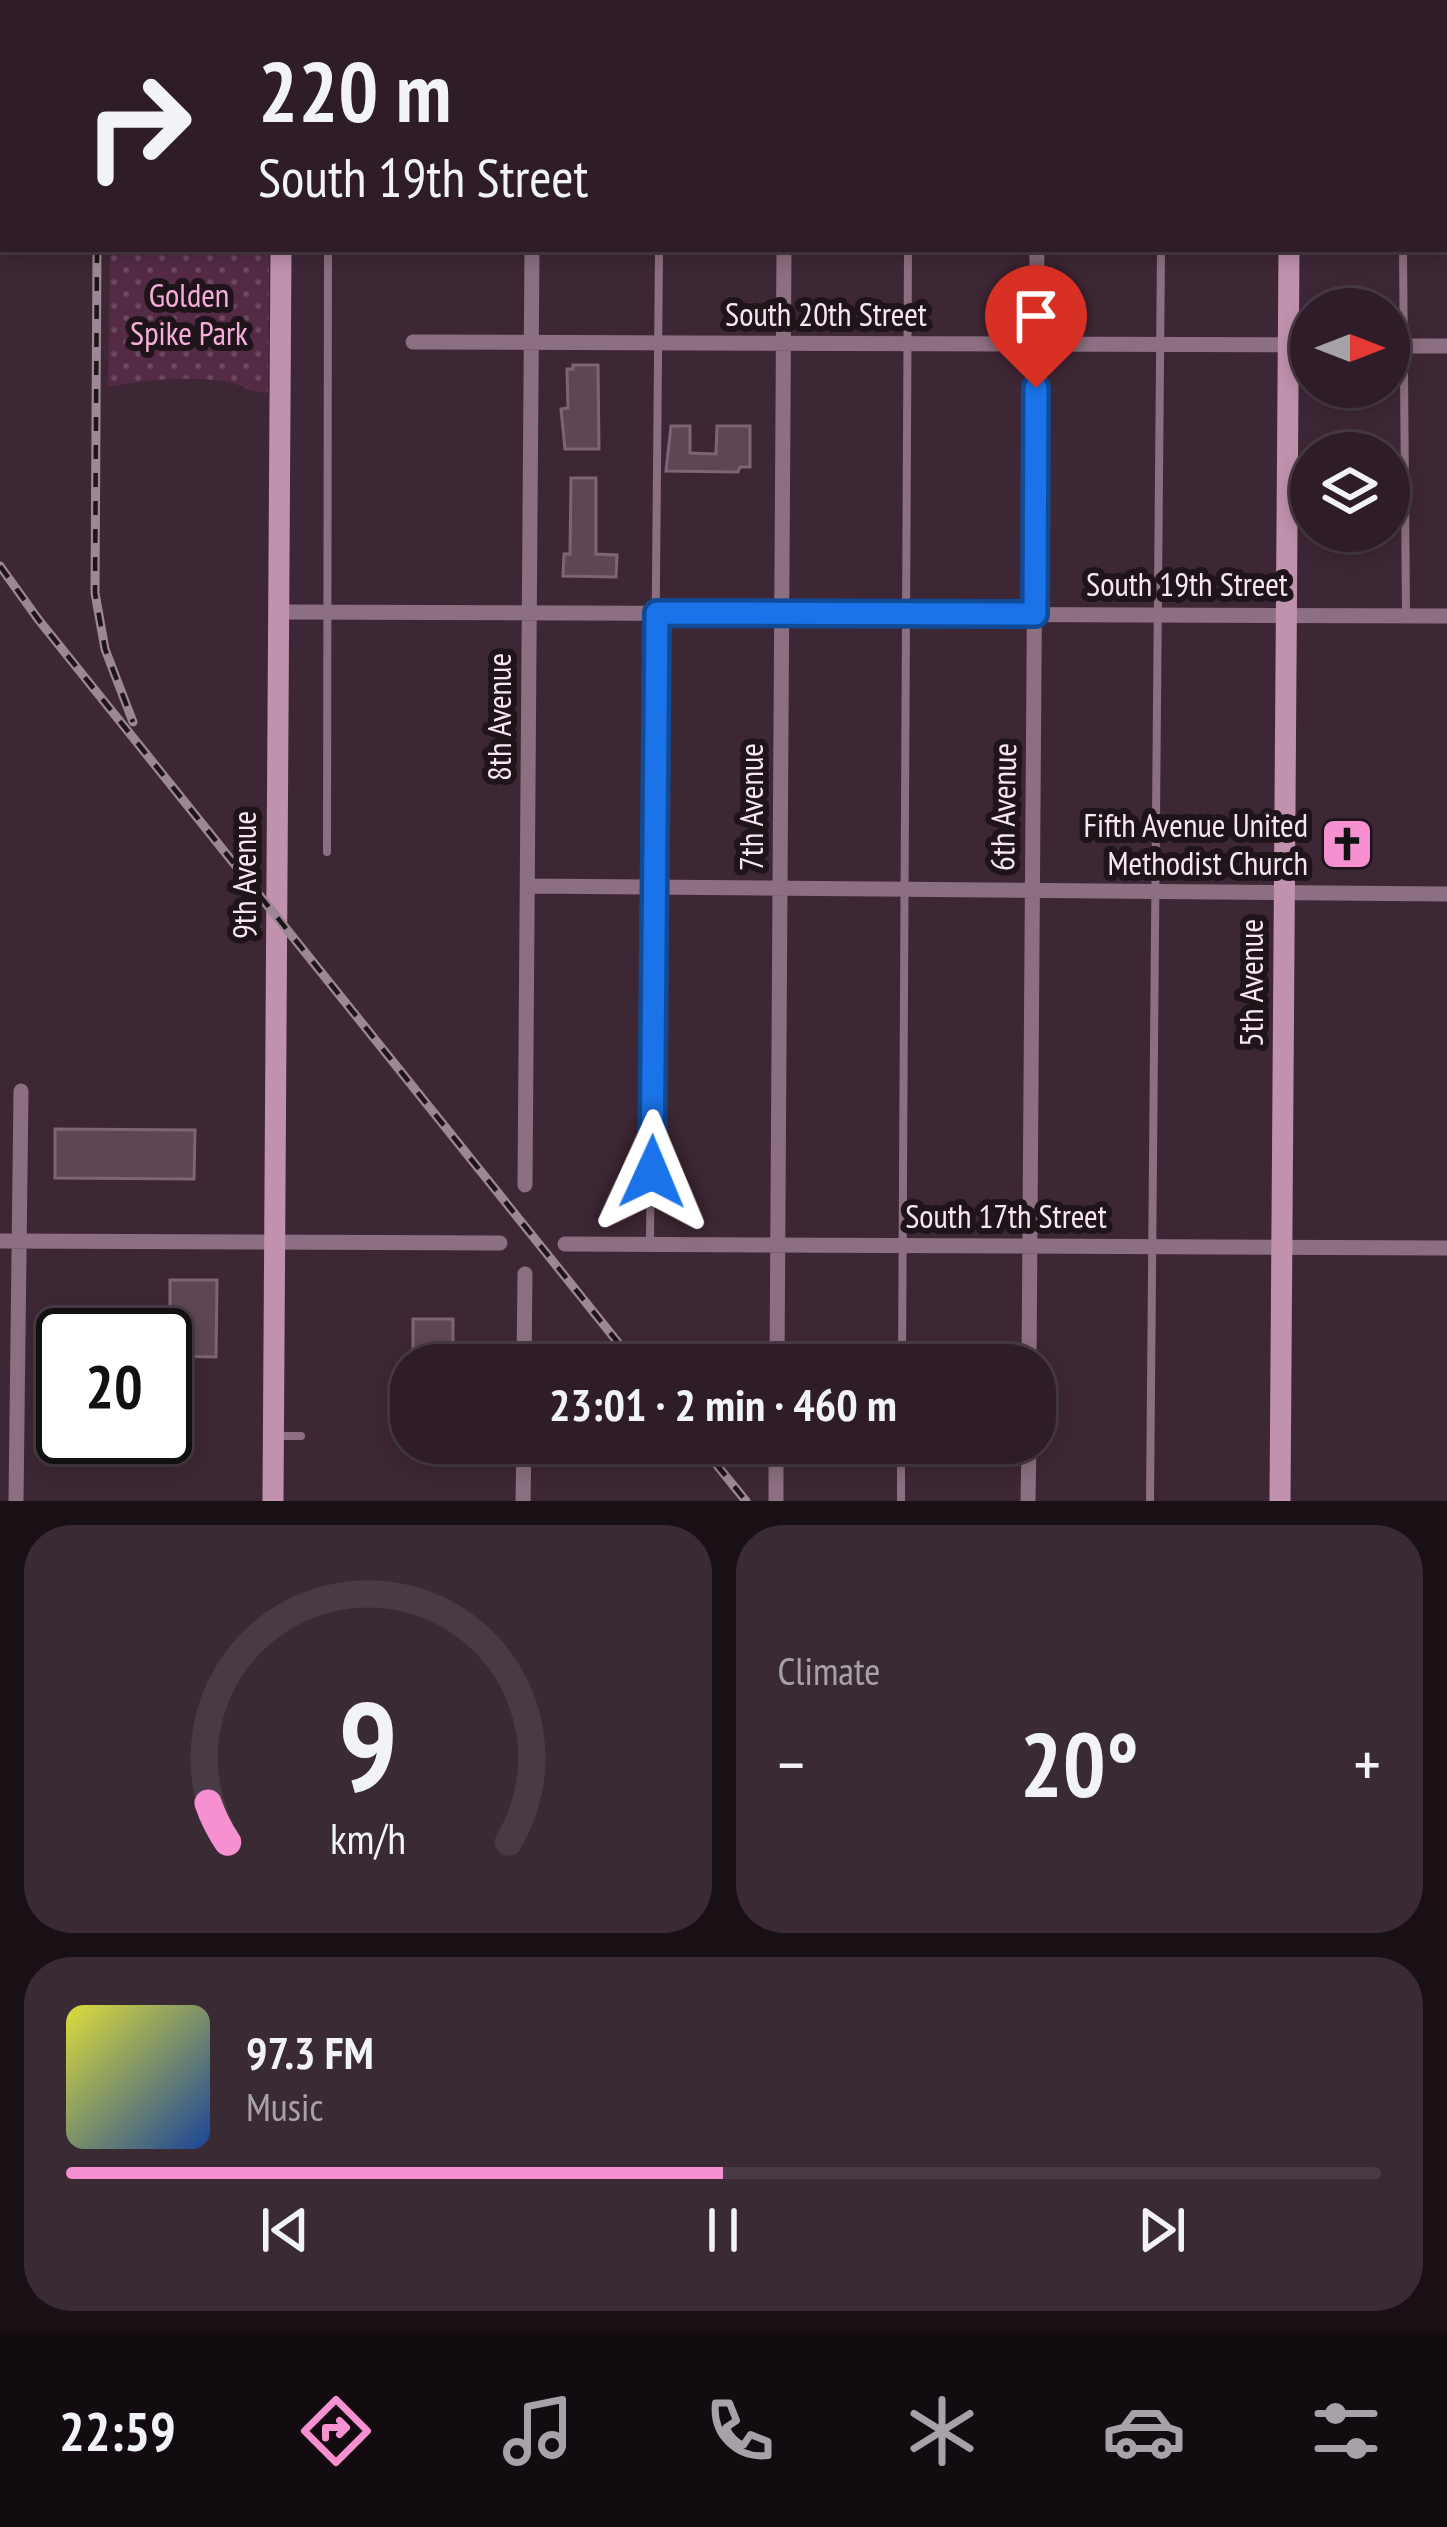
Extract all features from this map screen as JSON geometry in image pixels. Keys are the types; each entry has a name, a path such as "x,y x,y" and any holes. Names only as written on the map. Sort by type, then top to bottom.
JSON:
{"main road":[{"name":"9th Avenue","path":"273,1501 281,252"},
{"name":"5th Avenue","path":"1289,252 1293,288"},
{"name":"5th Avenue","path":"1280,1501 1286,614 1297,408"}],"street":[{"name":"8th Avenue","path":"525,1185 532,252"},
{"name":"7th Avenue","path":"777,1344 784,252"},
{"name":"6th Avenue","path":"1029,1344 1037,252"},
{"name":"South 20th Street","path":"413,342 1290,345"},
{"path":"1410,346 1447,346"},
{"name":"South 19th Street","path":"279,613 1447,616"},
{"path":"528,886 1447,894"},
{"path":"16,1501 21,1091"},
{"path":"0,1241 500,1244"},
{"name":"South 17th Street","path":"565,1244 1447,1248"},
{"path":"524,1344 525,1274"},
{"path":"524,1464 524,1501"},
{"path":"776,1464 776,1500"},
{"path":"1028,1501 1029,1464"}],"lane":[{"path":"327,852 328,252"},
{"path":"650,1244 659,252"},
{"path":"902,1344 908,252"},
{"path":"1150,1501 1161,252"},
{"path":"1400,288 1403,252"},
{"path":"1398,408 1406,615"},
{"path":"273,1436 301,1436"},
{"path":"901,1464 901,1501"}],"green space":[{"name":"Golden Spike Park","path":"110,252 269,252 268,393 194,379 108,387"}],"building":[{"path":"598,365 599,449 565,449 561,409 568,408 567,369"},
{"path":"671,426 690,426 690,453 716,454 717,426 750,426 750,467 740,467 738,472 666,471"},
{"path":"571,478 596,478 596,554 617,555 616,577 563,576 564,554 570,554"},
{"path":"55,1129 195,1130 194,1179 55,1178"},
{"path":"170,1280 217,1280 216,1357 192,1356 192,1308 170,1308"},
{"path":"413,1319 453,1319 453,1344 413,1344"}],"railway":[{"path":"97,252 95,593 105,649 133,722"},
{"path":"0,566 619,1344"},
{"path":"716,1464 746,1501"}],"place":[{"name":"Fifth Avenue United Methodist Church","path":"1347,844"}],"route":[{"path":"652,1172 657,613 1035,614 1036,388"}]}
